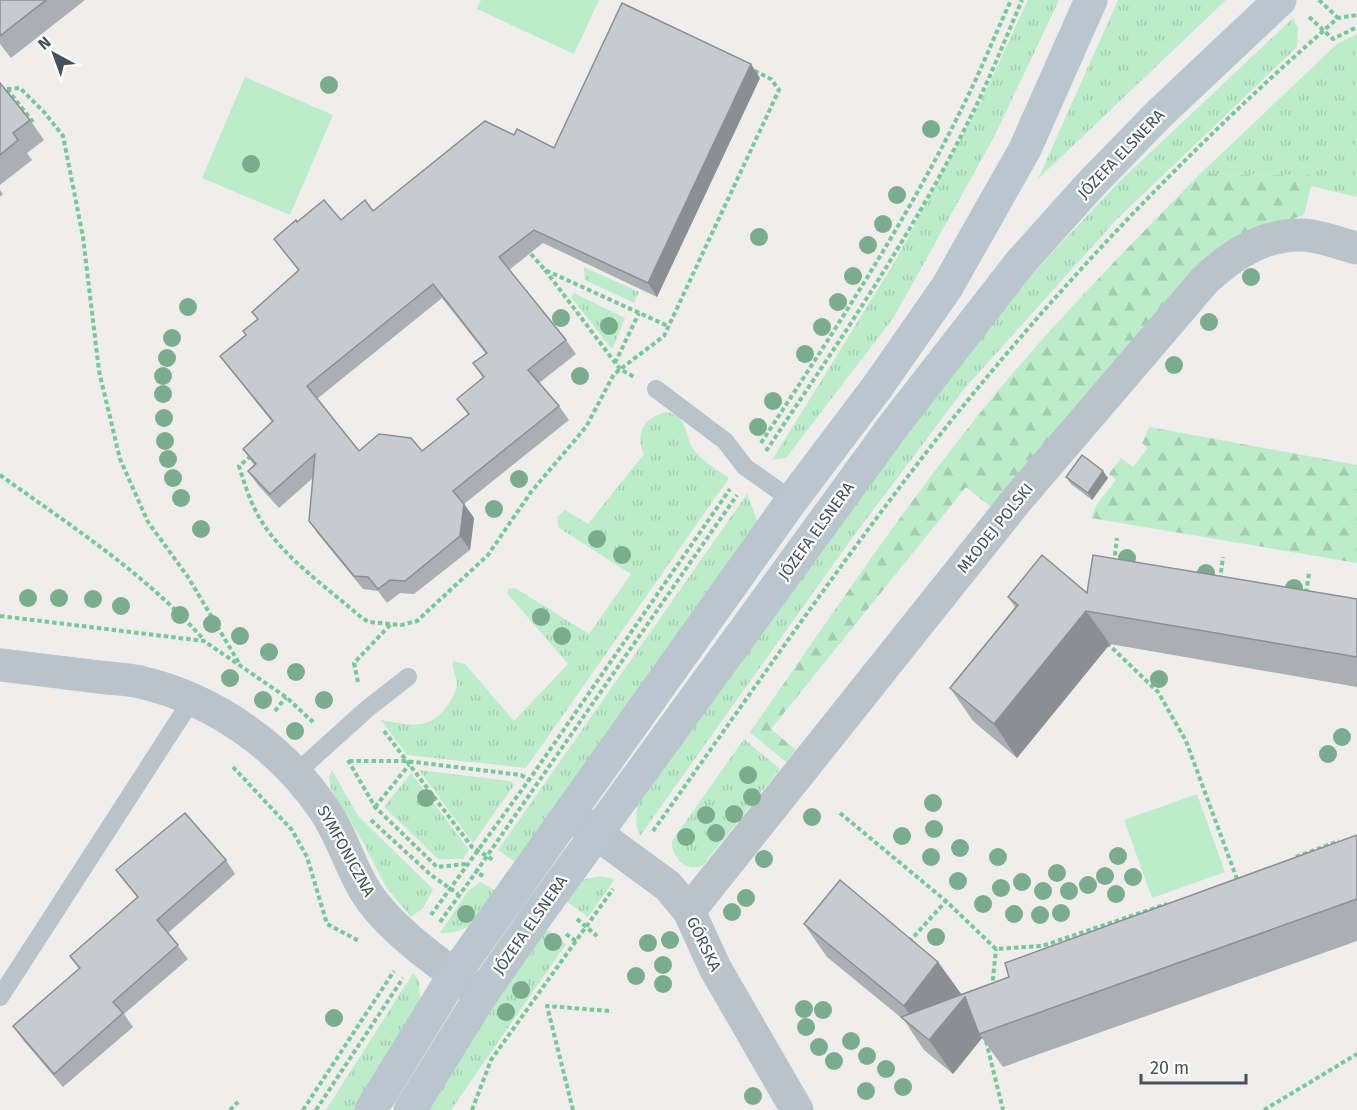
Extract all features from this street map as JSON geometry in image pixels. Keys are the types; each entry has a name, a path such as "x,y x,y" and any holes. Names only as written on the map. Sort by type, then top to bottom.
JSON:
{"street":[{"name":"JÓZEFA ELSNERA","path":"371,1110 454,975 792,500 878,387 947,287 993,210 1039,121 1091,0"},
{"name":"JÓZEFA ELSNERA","path":"410,1110 482,994 596,833 894,425 1020,263 1090,185 1159,114 1293,8"},
{"name":"MŁODEJ POLSKI","path":"689,911 1016,501 1205,280 1228,260 1255,244 1302,235 1357,248"},
{"name":"SYMFONICZNA","path":"0,665 144,683 191,700 238,724 296,773 338,831 364,889 381,911 454,975 482,994"},
{"name":"GÓRSKA","path":"570,814 668,886 689,911 715,968 797,1110"}],"lane":[{"path":"656,389 725,441 746,467 792,500"},
{"path":"296,773 367,709 408,677"},
{"path":"0,997 191,700"}],"path":[{"path":"316,1110 418,945 449,888 529,780 746,467 845,314 965,104 1011,0"},
{"path":"1319,0 1338,18"},
{"path":"1293,8 1333,39 1357,27"},
{"path":"472,1110 491,1060 577,942 633,859 867,530 940,435 1027,329 1180,167 1338,18 1357,15"},
{"path":"256,453 239,466 252,502 270,533 362,618 369,622 410,625 417,621 488,555 531,492 586,427 608,384 620,369 664,336 779,90 771,79 741,64"},
{"path":"0,91 20,88 44,112 63,136 83,237 99,371 120,459 148,522 188,577 239,663"},
{"path":"7,89 33,122"},
{"path":"531,254 620,369"},
{"path":"545,270 668,326"},
{"path":"615,363 639,313"},
{"path":"0,476 104,548 165,600 204,641"},
{"path":"1113,573 1117,538"},
{"path":"1219,586 1223,557"},
{"path":"1306,596 1309,573"},
{"path":"392,624 354,663 358,679 356,693 472,847 478,849"},
{"path":"1107,633 1107,642 1158,693 1186,741 1237,879"},
{"path":"348,761 408,763 521,775 529,780"},
{"path":"375,807 408,763"},
{"path":"840,813 946,901 996,949 1042,945 1170,903"},
{"path":"368,817 458,894"},
{"path":"1288,860 1347,838"},
{"path":"1307,853 1311,862"},
{"path":"303,1110 418,945 476,872"},
{"path":"1227,882 1243,877"},
{"path":"904,947 946,901"},
{"path":"1131,916 1134,926"},
{"path":"1074,934 1077,945"},
{"path":"991,997 996,949"},
{"path":"573,1110 547,1006 610,1011"},
{"path":"985,1040 1003,1110"},
{"path":"1264,1110 1357,1054"},
{"path":"230,1110 238,1102"}],"green space":[{"path":"481,0 599,0 574,54 477,9"},
{"path":"1028,0 1059,0 994,137 894,317 786,458 772,460 894,263 981,101"},
{"path":"1118,0 1226,0 1038,179"},
{"path":"1293,18 1298,28 1297,47 1117,219 965,388 850,541 640,836 636,824 637,802 976,339 1037,269 1117,184"},
{"path":"1357,34 1357,197 1311,186 1309,175 1200,174 1337,44"},
{"path":"245,77 333,115 290,215 202,178"},
{"path":"1200,174 1309,175 1311,186 1304,215 1241,236 991,507 966,487 771,729 796,750 786,762 750,732 845,595 943,460 1013,373 1081,297"},
{"path":"584,267 639,292 634,303 585,280"},
{"path":"574,293 625,318 613,347 611,348 571,297"},
{"path":"666,412 679,418 698,455 729,478 526,768 407,755 381,720 417,724 433,720 441,714 454,695 456,687 453,661 465,664 514,721 568,664 507,593 508,589 515,588 589,634 631,574 559,528 557,517 565,510 588,524 644,454 640,439 643,427 652,418"},
{"path":"1149,427 1357,465 1357,563 1091,518 1097,504 1116,480 1109,474 1121,458 1133,467 1148,448 1142,443"},
{"path":"747,494 758,522 518,864 498,850"},
{"path":"744,739 780,769 703,865 686,866 674,853 672,841"},
{"path":"332,770 358,816 433,890 423,908 411,917 386,887 364,844 331,789 329,777"},
{"path":"419,770 511,781 514,785 473,843"},
{"path":"411,773 469,850 463,859 438,859 384,807"},
{"path":"1197,794 1225,872 1152,898 1124,820"},
{"path":"599,876 615,879 588,917 563,899 578,881"},
{"path":"480,882 496,891 480,915 460,930 440,933 468,891"},
{"path":"543,927 566,944 451,1110 427,1110"},
{"path":"413,973 419,981 420,1000 354,1110 326,1110"}],"building":[{"path":"0,0 46,0 0,36"},
{"path":"622,3 751,64 648,283 534,230 499,257 566,340 528,370 559,406 453,491 464,504 460,536 405,581 390,580 378,589 368,577 354,576 309,521 315,454 270,494 248,471 256,464 243,449 273,421 220,356 246,335 243,331 258,319 252,312 299,270 274,239 324,200 341,220 365,200 373,211 485,121 514,135 517,129 554,148","holes":["433,284 487,353 473,363 484,377 457,399 469,414 422,451 411,438 379,434 359,451 307,386"]},
{"path":"0,83 30,120 13,133 18,140 0,155"},
{"path":"1082,455 1103,471 1088,493 1066,477"},
{"path":"1042,555 1087,593 1093,555 1357,599 1357,657 1086,611 994,724 950,688 1018,605 1008,597"},
{"path":"185,813 226,860 157,920 178,945 113,1002 123,1013 54,1074 13,1026 80,968 70,956 138,897 116,870"},
{"path":"1357,835 1357,899 979,1034 965,997 929,1040 901,1017 1009,977 1005,963"},
{"path":"840,880 938,962 904,1006 804,924"}]}
